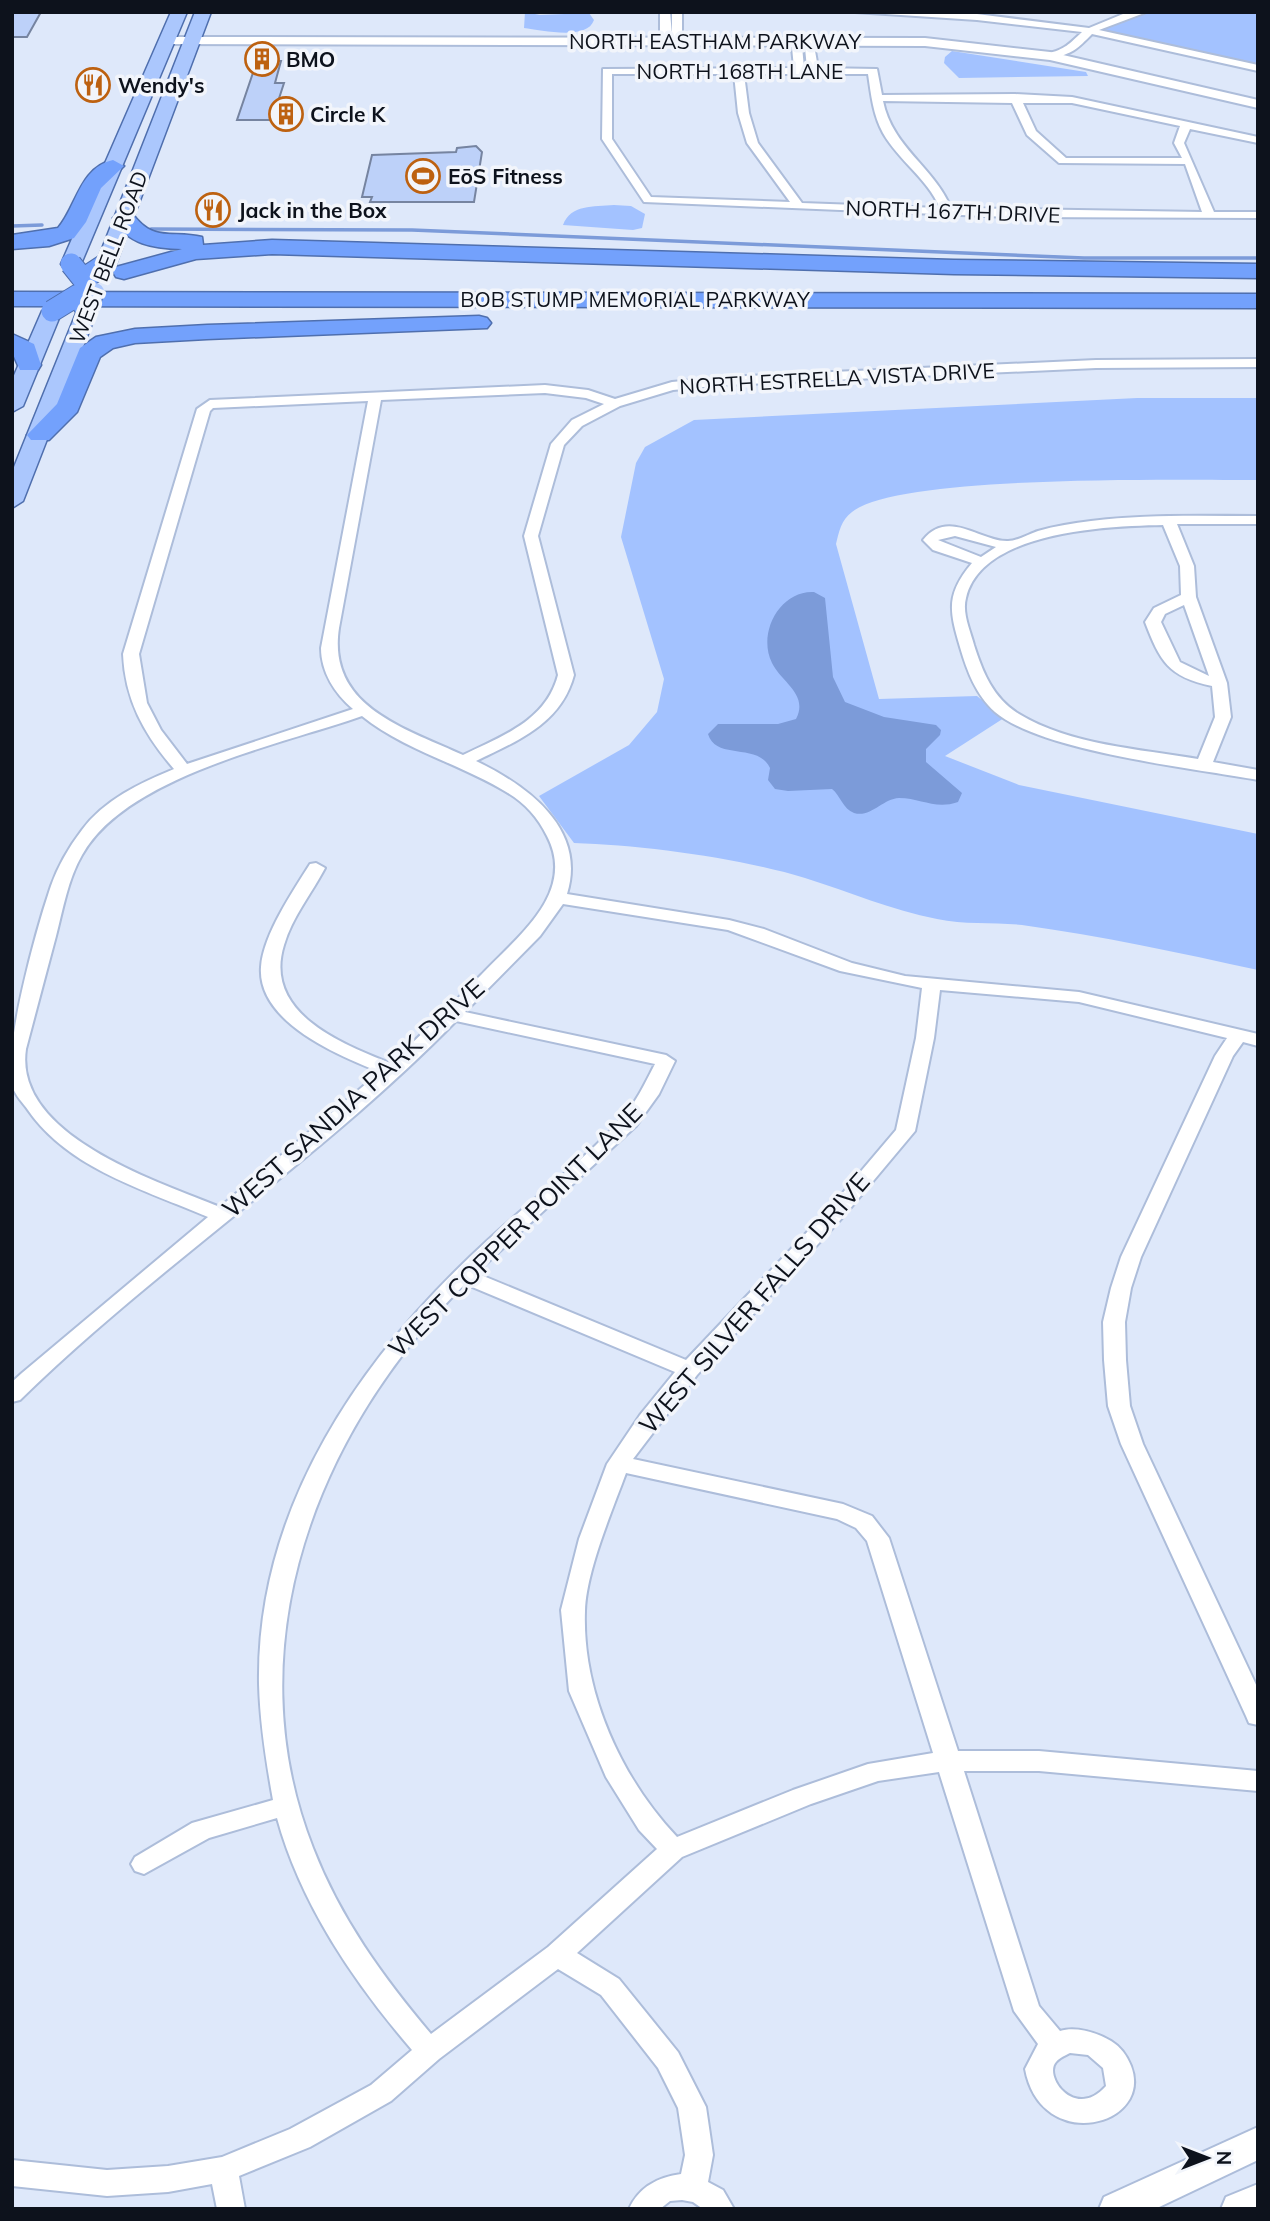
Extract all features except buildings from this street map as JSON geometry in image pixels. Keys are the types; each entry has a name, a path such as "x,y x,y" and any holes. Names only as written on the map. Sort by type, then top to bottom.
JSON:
{"highway":[{"path":"12,242 49,239 66,233 75,222 91,185 113,166"},
{"path":"124,218 131,230 154,240 272,247 980,268 1258,273"},
{"path":"13,307 73,283 195,252 272,247"},
{"path":"12,251 73,283 114,311 154,327 207,332"},
{"name":"BOB STUMP MEMORIAL PARKWAY","path":"457,275 1258,273"},
{"path":"73,283 194,275"},
{"path":"40,435 68,407 89,353 96,346 135,336 992,306 1064,300"},
{"name":"BOB STUMP MEMORIAL PARKWAY","path":"13,307 1258,301"},
{"path":"12,341 25,349 29,365"}],"main road":[{"name":"WEST BELL ROAD","path":"12,501 40,435 73,283 113,166 179,12"},
{"name":"WEST BELL ROAD","path":"12,406 29,365 73,283 124,218 202,12"},
{"path":"153,73 161,84 155,100 166,106"},
{"path":"140,105 152,112 142,139 149,152"}],"street":[{"path":"665,12 665,32 670,41 677,36 677,12"},
{"path":"860,12 978,14 1258,68"},
{"path":"1050,56 1065,52 1083,41 1086,34 1126,15 1142,12"},
{"name":"NORTH EASTHAM PARKWAY","path":"167,41 925,42 1050,56 1258,104"},
{"path":"799,71 797,47 801,41 810,47 813,71"},
{"name":"NORTH 168TH LANE","path":"648,200 607,139 607,71 873,71 877,98"},
{"path":"739,71 746,130 757,151 788,186 797,205"},
{"path":"1014,97 1031,133 1063,161 1189,161"},
{"path":"947,212 940,193 924,171 894,142 882,120 877,98 1014,97 1109,106 1258,139"},
{"path":"1186,125 1179,143 1189,161 1209,215"},
{"name":"NORTH 167TH DRIVE","path":"648,200 947,212 1258,215"},
{"name":"NORTH ESTRELLA VISTA DRIVE","path":"462,762 538,721 558,702 565,689 566,675 533,551 533,521 558,444 578,424 615,403 672,386 725,381 1096,364 1258,363"},
{"path":"183,771 154,736 136,702 131,676 131,654 204,409 210,404 545,389 589,394 615,403"},
{"name":"WEST SANDIA PARK DRIVE","path":"12,1395 76,1336 304,1148 452,1016 544,919 556,898 562,874 562,851 557,835 542,810 516,790 365,710 340,687 331,668 328,648 375,397"},
{"path":"1258,520 1075,526 1036,535 1009,547 979,566 959,595 958,617 981,687 989,698 1024,724 1061,736 1258,775"},
{"path":"1168,521 1187,566 1189,597 1219,683 1223,717 1205,765"},
{"path":"979,566 938,547 930,540 939,532 954,531 1009,547"},
{"path":"1189,597 1159,611 1153,622 1161,645 1179,672 1192,679 1219,683"},
{"path":"222,1215 107,1165 64,1140 39,1116 15,1072 24,1016 68,862 81,839 121,801 183,771 365,710"},
{"path":"316,868 274,945 271,973 276,995 292,1015 325,1042 391,1070"},
{"path":"556,898 729,925 758,933 846,967 932,984 1079,997 1248,1037"},
{"name":"WEST SILVER FALLS DRIVE","path":"673,1850 648,1823 615,1770 581,1692 573,1610 590,1539 618,1464 648,1420 689,1370 836,1213 905,1131 925,1038 932,984"},
{"name":"WEST COPPER POINT LANE","path":"429,2051 364,1972 311,1874 286,1806 274,1734 272,1625 297,1520 339,1429 366,1388 414,1326 629,1122 649,1094 666,1061 452,1016"},
{"path":"1248,1037 1224,1056 1131,1257 1114,1322 1119,1406 1132,1444 1258,1716"},
{"path":"464,1276 689,1370"},
{"path":"618,1464 843,1512 864,1522 878,1538 1027,2011 1055,2045"},
{"path":"12,2173 107,2183 168,2179 224,2169 300,2138 380,2093 429,2051 557,1955 673,1850 802,1797 877,1771 948,1761 1039,1761 1258,1781"},
{"path":"144,1864 201,1830 286,1806"},
{"path":"557,1955 610,1987 668,2060 692,2108 699,2155 693,2188"},
{"path":"1117,2209 1258,2143"},
{"path":"224,2169 231,2209"},
{"path":"643,2209 654,2195 666,2189 693,2188 706,2193 720,2209"},
{"path":"1239,2209 1258,2200"}],"shaded area":[{"path":"525,12 540,15 589,13 594,20 582,30 552,32 524,28"},
{"path":"1153,12 1258,12 1258,66 1099,30 1131,17"},
{"path":"952,51 1086,72 1088,76 959,78 944,63 945,57"},
{"path":"614,205 631,206 645,214 642,228 633,230 563,225 571,213 577,210"},
{"path":"1137,398 1258,398 1258,480 1045,482 925,491 880,500 852,512 843,522 836,544 879,699 977,696 1004,718 945,756 1019,785 1258,834 1258,970 1052,929 937,919 887,906 805,878 721,859 630,846 574,843 539,796 629,745 657,712 664,679 621,537 636,463 645,447 694,420"},
{"path":"814,592 825,598 833,677 845,702 884,717 936,725 941,730 940,735 926,749 926,762 962,793 958,802 942,805 899,798 887,801 866,813 854,813 832,789 775,789 768,780 770,768 764,760 719,747 712,742 708,734 718,724 778,724 796,719 799,702 772,663 767,639 775,616 782,606 802,593"}],"waterway":[{"path":"12,226 42,225"},
{"path":"151,229 412,230 1084,258 1258,258"}],"place":[{"name":"BMO","path":"262,59"},
{"name":"Wendy's","path":"93,85"},
{"name":"Circle K","path":"286,114"},
{"name":"EōS Fitness","path":"423,176"},
{"name":"Jack in the Box","path":"213,210"}]}
